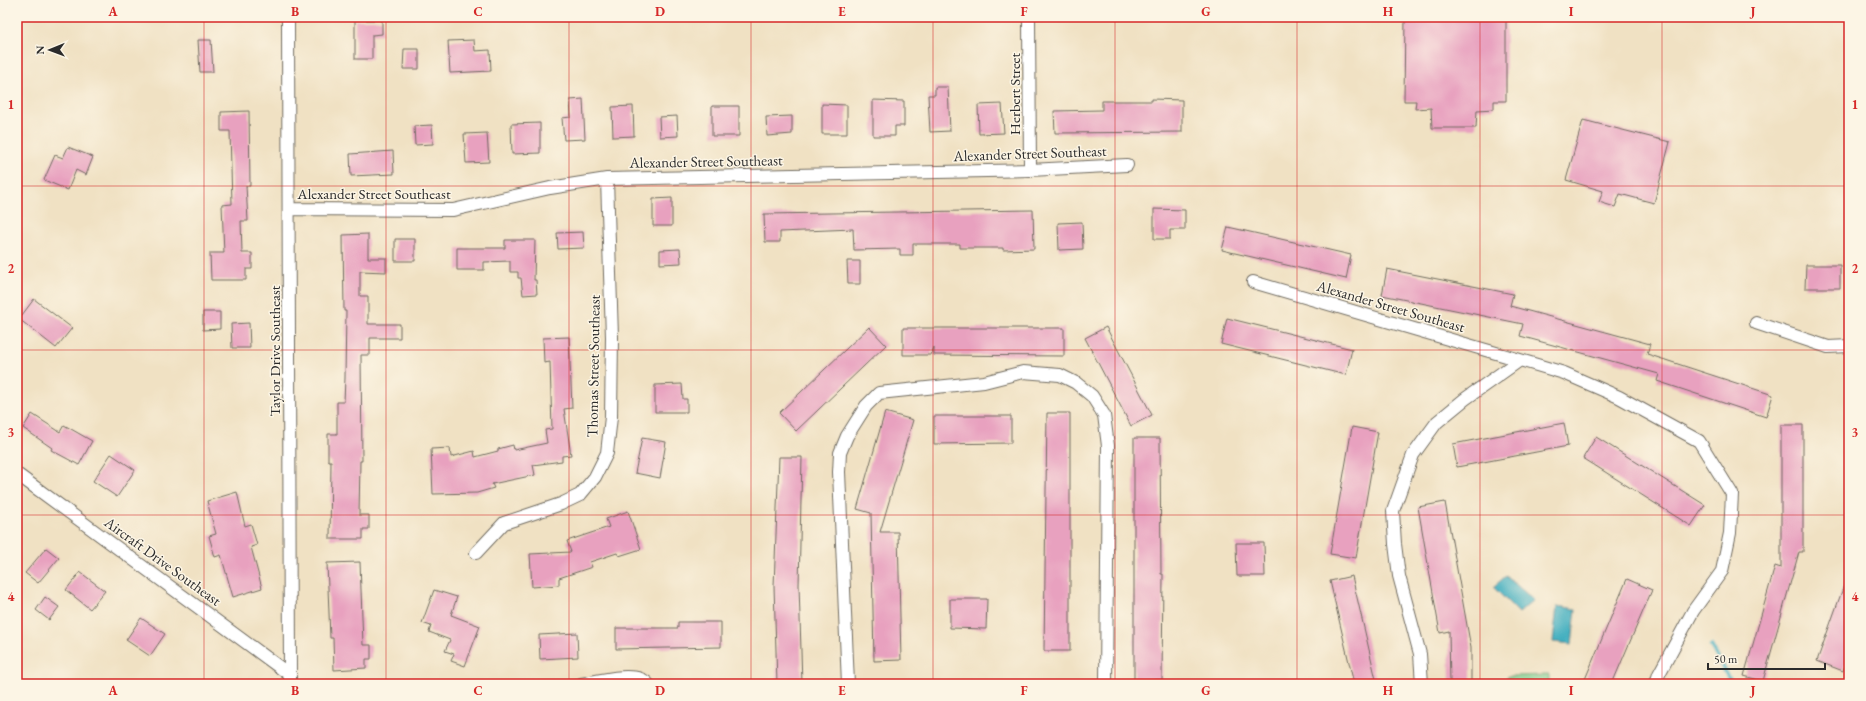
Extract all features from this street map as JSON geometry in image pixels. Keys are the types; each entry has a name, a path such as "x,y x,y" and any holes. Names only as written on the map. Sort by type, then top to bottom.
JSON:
{"street":[{"name":"Taylor Drive Southeast","path":"288,17 290,679"},
{"name":"Herbert Street","path":"1030,17 1030,170"},
{"name":"Alexander Street Southeast","path":"289,209 452,210 550,188 607,179 1030,170 1127,165"},
{"name":"Thomas Street Southeast","path":"476,553 504,523 561,504 580,495 595,478 607,453 611,417 612,337 607,179"},
{"name":"Alexander Street Southeast","path":"1253,282 1564,373 1619,397 1699,441 1732,494 1730,533 1722,571 1694,611 1659,674 1656,684"},
{"path":"1756,323 1828,347 1849,346"},
{"path":"1422,684 1420,654 1399,576 1393,511 1414,455 1437,422 1465,399 1520,360"},
{"path":"848,684 839,472 840,453 847,436 866,406 880,393 984,382 1024,372 1060,376 1076,383 1092,396 1104,415 1108,446 1106,684"},
{"name":"Aircraft Drive Southeast","path":"17,474 290,679"},
{"path":"581,684 630,676 646,681 648,684"}],"green space":[{"path":"1549,675 1549,684 1507,684 1507,676"}],"water":[{"path":"1506,576 1534,600 1519,613 1493,587"},
{"path":"1557,606 1576,609 1572,644 1553,642"}],"building":[{"path":"1405,17 1506,17 1506,101 1494,101 1494,109 1477,110 1476,128 1432,128 1431,108 1415,109 1416,101 1404,101"},
{"path":"355,20 382,20 382,34 372,35 372,59 355,59"},
{"path":"198,40 211,40 213,72 200,72"},
{"path":"474,40 475,51 490,50 491,71 450,73 448,41"},
{"path":"404,49 419,49 419,69 403,69"},
{"path":"935,87 948,87 950,131 930,132 928,95 935,95"},
{"path":"583,99 585,139 564,140 562,118 571,117 570,100"},
{"path":"1152,99 1182,100 1182,132 1055,133 1054,111 1102,110 1102,101 1152,101"},
{"path":"873,100 904,101 904,126 895,126 895,136 873,136"},
{"path":"822,104 847,105 847,134 822,134"},
{"path":"1002,104 1004,133 979,134 978,105"},
{"path":"633,106 634,136 613,137 612,107"},
{"path":"712,106 739,106 739,136 712,136"},
{"path":"249,111 250,186 246,186 248,221 241,221 242,253 252,253 252,269 246,269 246,280 211,280 210,253 224,253 222,205 232,204 230,131 221,131 221,112"},
{"path":"677,116 678,136 660,137 659,117"},
{"path":"792,116 792,134 767,136 766,117"},
{"path":"1583,120 1670,142 1654,203 1620,194 1615,207 1599,202 1603,191 1566,180"},
{"path":"540,123 540,153 512,154 511,124"},
{"path":"432,125 433,144 415,145 414,126"},
{"path":"487,133 489,162 466,163 464,134"},
{"path":"68,147 93,157 86,175 76,170 68,190 44,180 55,155 63,158"},
{"path":"393,151 394,174 351,176 350,154"},
{"path":"672,198 672,226 653,226 653,199"},
{"path":"1154,209 1185,210 1185,230 1170,230 1170,239 1154,239"},
{"path":"1033,210 1034,249 1003,250 1003,248 960,248 960,244 913,244 913,255 900,255 900,249 854,250 853,229 780,232 780,242 765,242 764,214"},
{"path":"1082,222 1083,249 1059,250 1058,223"},
{"path":"1228,227 1351,255 1346,279 1222,250"},
{"path":"583,232 584,248 558,249 557,233"},
{"path":"368,234 368,258 386,258 386,272 360,271 360,296 368,296 368,324 400,324 400,338 370,338 370,355 361,355 362,461 360,461 359,515 369,515 369,529 363,529 363,539 330,539 331,461 328,461 328,434 337,434 337,402 344,402 346,311 344,311 343,235"},
{"path":"395,239 415,239 415,261 395,261"},
{"path":"505,240 535,240 534,280 536,280 537,294 523,295 521,278 518,278 518,272 510,272 510,261 484,262 484,270 457,270 457,248 505,248"},
{"path":"680,249 681,263 660,264 660,250"},
{"path":"847,261 860,261 860,284 848,284"},
{"path":"1806,265 1840,265 1840,288 1805,288"},
{"path":"1387,269 1513,294 1510,306 1650,344 1647,354 1773,395 1766,417 1657,381 1659,374 1520,336 1523,324 1382,295"},
{"path":"34,299 72,328 56,348 19,319"},
{"path":"203,312 220,312 220,329 203,330"},
{"path":"1227,318 1352,349 1346,375 1221,344"},
{"path":"249,323 250,348 232,348 231,324"},
{"path":"869,327 886,345 796,431 779,413"},
{"path":"1106,327 1152,415 1131,426 1085,338"},
{"path":"903,328 1064,328 1064,356 934,355 934,347 931,355 903,355"},
{"path":"569,337 572,408 564,409 571,455 562,456 562,461 533,465 535,475 492,484 494,488 477,493 433,494 431,449 450,448 451,457 474,451 475,457 498,451 498,449 513,445 514,450 547,443 545,430 552,429 550,362 544,363 543,338"},
{"path":"682,384 683,399 687,399 687,412 655,412 655,385"},
{"path":"885,412 913,420 880,532 898,532 901,660 874,661 871,513 857,509"},
{"path":"1047,413 1070,413 1070,651 1044,651"},
{"path":"32,414 60,432 64,425 92,441 79,465 51,450 52,448 23,428"},
{"path":"934,416 1011,416 1011,443 934,444"},
{"path":"1564,423 1568,446 1457,467 1453,444"},
{"path":"1781,425 1803,425 1803,552 1799,552 1763,681 1744,676 1775,566 1781,568"},
{"path":"1352,427 1378,432 1356,558 1330,554"},
{"path":"1596,437 1705,505 1691,526 1583,458"},
{"path":"642,438 666,442 660,478 635,473"},
{"path":"1134,438 1160,438 1161,574 1163,574 1162,680 1134,680"},
{"path":"111,454 135,470 117,497 93,481"},
{"path":"779,457 802,457 799,585 802,684 777,684 774,586"},
{"path":"237,492 245,526 251,524 257,545 251,547 262,588 233,597 221,555 215,557 209,536 216,534 207,501"},
{"path":"1445,502 1471,648 1471,684 1450,684 1449,631 1440,633 1418,507"},
{"path":"628,511 641,549 619,556 617,553 590,562 592,567 559,578 559,585 532,587 530,554 571,552 567,541 609,527 606,519"},
{"path":"1236,543 1264,543 1265,576 1237,576"},
{"path":"46,548 59,558 38,583 25,573"},
{"path":"360,562 363,645 371,645 371,659 366,659 366,668 334,670 333,638 330,638 327,563"},
{"path":"80,572 105,591 90,609 66,590"},
{"path":"1352,576 1377,684 1354,684 1330,581"},
{"path":"1847,577 1849,577 1849,653 1843,671 1817,661"},
{"path":"1627,579 1652,590 1612,684 1583,684"},
{"path":"434,590 457,597 451,615 480,626 465,666 451,661 454,654 445,651 450,640 429,632 431,626 422,623"},
{"path":"45,597 59,607 49,620 36,610"},
{"path":"950,599 987,599 986,629 950,628"},
{"path":"141,618 165,634 150,656 126,640"},
{"path":"678,622 721,622 721,647 616,649 616,628 678,628"},
{"path":"577,633 578,657 540,659 539,635"}],"waterway":[{"path":"1711,646 1732,684"}]}
